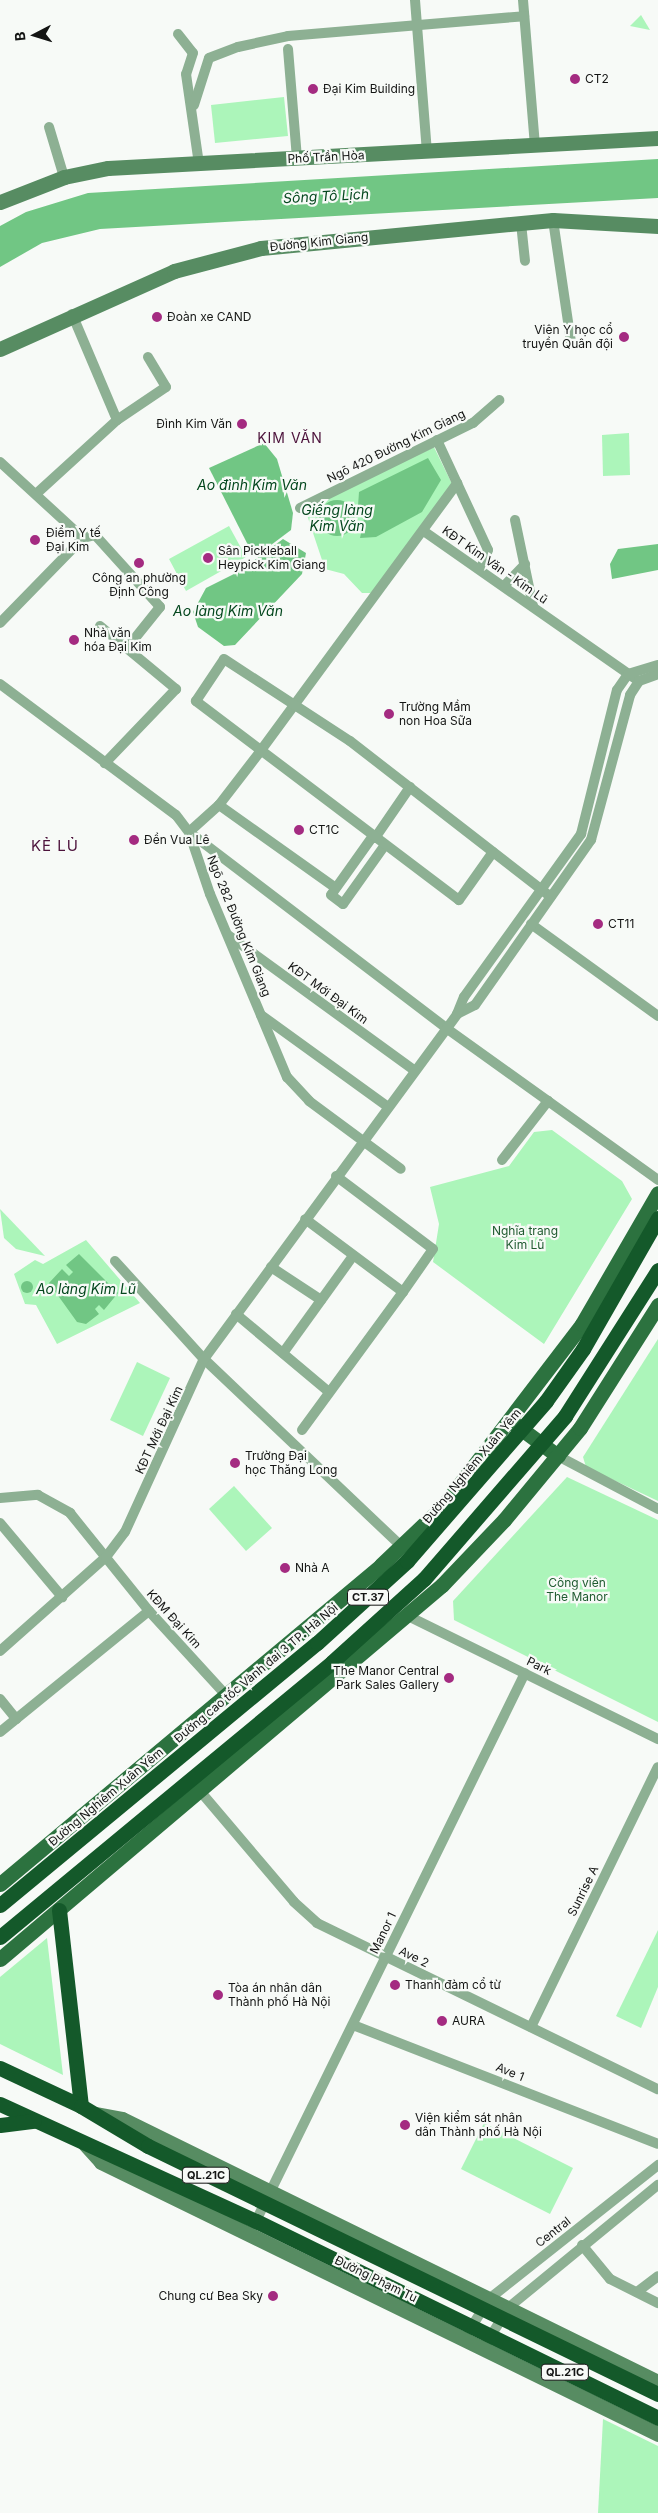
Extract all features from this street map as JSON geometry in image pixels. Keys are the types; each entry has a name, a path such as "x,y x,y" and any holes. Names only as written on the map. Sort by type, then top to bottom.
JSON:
{"highway":[{"name":"Đường cao tốc Vành đai 3 TP. Hà Nội","path":"0,1905 317,1643 414,1554 546,1401 583,1349 658,1218"},
{"name":"CT.37","path":"0,1937 332,1662 424,1578 565,1416 658,1270"},
{"path":"59,1910 81,2106"},
{"name":"Đường Phạm Tu","path":"0,2068 81,2106 120,2132 267,2198 504,2312 658,2394"},
{"name":"Đường Phạm Tu","path":"0,2104 253,2228 379,2281 468,2332 658,2418"},
{"path":"0,2125 34,2120"}],"main road":[{"name":"Phố Trần Hòa","path":"0,202 64,177 108,168 658,138"},
{"name":"Đường Kim Giang","path":"0,350 72,314 174,271 261,248 553,220 658,226"},
{"name":"Đường Nghiêm Xuân Yêm","path":"0,1884 227,1696 402,1547 443,1506 511,1421 582,1324 658,1193"},
{"path":"0,1959 408,1616 504,1520 558,1456 612,1383 658,1306"},
{"path":"511,1421 558,1456"},
{"name":"Đường Phạm Tu","path":"253,2228 468,2332"},
{"name":"Đường Phạm Tu","path":"504,2312 658,2382"},
{"name":"Đường Phạm Tu","path":"488,2341 658,2434"}],"street":[{"path":"415,0 427,151"},
{"path":"523,0 535,145"},
{"path":"194,105 209,58 238,46 288,36 524,16"},
{"path":"178,34 193,54 186,74 194,105 200,164"},
{"path":"288,49 297,159"},
{"path":"49,126 64,177"},
{"path":"553,220 570,342"},
{"path":"521,223 525,261"},
{"path":"72,314 117,420"},
{"path":"36,494 117,420 166,387 148,357"},
{"name":"Ngõ 420 Đường Kim Giang","path":"300,508 473,422 499,400"},
{"path":"437,440 488,550 481,568"},
{"path":"0,462 83,538"},
{"path":"425,532 457,483"},
{"path":"515,520 533,606"},
{"name":"KĐT Kim Văn - Kim Lũ","path":"189,832 219,805 425,532 481,568 639,681"},
{"path":"0,622 83,538 95,535 160,607 127,648"},
{"path":"505,585 524,564"},
{"path":"100,626 176,689 105,763"},
{"path":"493,852 459,900 259,753 196,701 224,660 296,704 410,787 551,897"},
{"path":"457,1014 475,1005 551,897 575,854 593,799 617,690 628,674 658,665"},
{"path":"457,1014 464,997 542,890 575,854 591,840 604,802 624,710 639,681 658,674"},
{"name":"Ngõ 282 Đường Kim Giang","path":"0,684 105,763 159,798 189,832 260,1015 295,1088 362,1142 401,1169"},
{"path":"385,846 342,904 331,895 410,787"},
{"path":"593,799 604,802"},
{"path":"219,805 336,888"},
{"path":"189,832 446,1028 658,1180"},
{"path":"350,868 362,877"},
{"path":"531,924 658,1016"},
{"name":"KĐT Mới Đại Kim","path":"227,934 415,1071"},
{"path":"464,997 475,1005"},
{"name":"KĐT Mới Đại Kim","path":"0,1651 106,1557 141,1500 204,1360 336,1176 457,1014"},
{"path":"260,1015 388,1107"},
{"path":"502,1160 548,1101"},
{"path":"302,1430 434,1249 336,1176"},
{"path":"306,1219 403,1292"},
{"path":"283,1353 354,1256"},
{"path":"115,1261 204,1360 402,1547"},
{"path":"271,1267 321,1300"},
{"path":"236,1314 329,1392"},
{"path":"558,1456 658,1509"},
{"path":"0,1498 25,1494 52,1500 70,1513 106,1557"},
{"path":"0,1523 62,1597"},
{"name":"KĐM Đại Kim","path":"106,1557 149,1611 227,1696"},
{"path":"0,1732 149,1611"},
{"name":"Park","path":"408,1616 658,1739"},
{"name":"Manor 1","path":"253,2228 525,1674"},
{"path":"0,1699 16,1719"},
{"name":"Sunrise A","path":"531,2026 658,1766"},
{"name":"Ave 2","path":"200,1792 306,1914 385,1957 531,2026 658,2090"},
{"name":"Ave 1","path":"353,2025 658,2144"},
{"name":"Central","path":"468,2332 485,2303 658,2165"},
{"path":"488,2341 504,2312 582,2245 658,2185"},
{"path":"582,2245 610,2279 658,2303"},
{"path":"636,2292 658,2276"}],"green space":[{"path":"641,15 650,30 630,26"},
{"path":"284,97 288,136 215,143 211,105"},
{"path":"629,433 630,475 603,476 602,435"},
{"path":"434,447 452,484 374,593 362,593 344,574 325,569 305,509"},
{"name":"Sân Pickleball Heypick Kim Giang","path":"229,526 246,557 186,591 169,559"},
{"name":"Nghĩa trang Kim Lũ","path":"552,1130 622,1181 632,1199 544,1344 433,1262 439,1224 430,1187 509,1166 534,1132"},
{"path":"0,1209 45,1256 16,1249 4,1238"},
{"path":"86,1240 140,1303 57,1344 36,1305 25,1304 14,1274 35,1260 43,1264"},
{"path":"658,1339 658,1501 586,1467 583,1457"},
{"path":"137,1362 170,1378 143,1436 110,1420"},
{"name":"Công viên The Manor","path":"567,1477 658,1520 658,1722 454,1620 453,1601"},
{"path":"234,1486 272,1528 246,1551 209,1509"},
{"path":"658,1930 658,1987 641,2028 616,2016"},
{"path":"47,1938 63,2075 0,2044 0,1977"},
{"path":"484,2123 573,2168 550,2214 461,2169"},
{"path":"603,2419 658,2446 658,2513 598,2513"}],"water":[{"name":"Sông Tô Lịch","path":"658,159 658,198 100,229 42,243 0,267 0,226 26,212 88,193"},
{"name":"Ao đình Kim Văn","path":"264,443 277,459 293,513 291,530 267,548 251,551 209,468"},
{"path":"428,458 441,480 422,512 376,537 360,538 365,514 358,506 359,492"},
{"name":"Giếng làng Kim Văn","path":"337,500 344,501 350,505 354,511 354,525 350,531 344,535 337,536 330,535 324,531 320,525 319,518 320,511 324,505 330,501"},
{"name":"Ao làng Kim Văn","path":"283,539 306,553 302,574 235,645 224,646 198,627 193,612 206,588 240,571"},
{"path":"658,544 658,570 612,579 610,564 618,549"},
{"name":"Ao làng Kim Lũ","path":"79,1254 118,1293 104,1310 99,1305 95,1309 99,1314 86,1324 77,1322 49,1283 62,1269 69,1276 73,1272 66,1265"},
{"path":"29,1281 32,1282 32,1292 25,1293 22,1292 21,1285 22,1282"}],"place":[{"name":"CT2","path":"575,79"},
{"name":"Đại Kim Building","path":"313,89"},
{"name":"Đoàn xe CAND","path":"157,317"},
{"name":"Viện Y học cổ truyền Quân đội","path":"624,337"},
{"name":"Đình Kim Văn","path":"242,424"},
{"name":"Điểm Y tế Đại Kim","path":"35,540"},
{"name":"Sân Pickleball Heypick Kim Giang","path":"208,558"},
{"name":"Công an phường Định Công","path":"139,563"},
{"name":"Nhà văn hóa Đại Kim","path":"74,640"},
{"name":"Trường Mầm non Hoa Sữa","path":"389,714"},
{"name":"CT1C","path":"299,830"},
{"name":"Đền Vua Lê","path":"134,840"},
{"name":"CT11","path":"598,924"},
{"name":"Trường Đại học Thăng Long","path":"235,1463"},
{"name":"Nhà A","path":"285,1568"},
{"name":"The Manor Central Park Sales Gallery","path":"449,1678"},
{"name":"Thanh đàm cổ từ","path":"395,1985"},
{"name":"Tòa án nhân dân Thành phố Hà Nội","path":"218,1995"},
{"name":"AURA","path":"442,2021"},
{"name":"Viện kiểm sát nhân dân Thành phố Hà Nội","path":"405,2125"},
{"name":"Chung cư Bea Sky","path":"273,2296"}],"district":[{"name":"KIM VĂN","path":"290,438"},
{"name":"KẺ LỦ","path":"55,846"}]}
